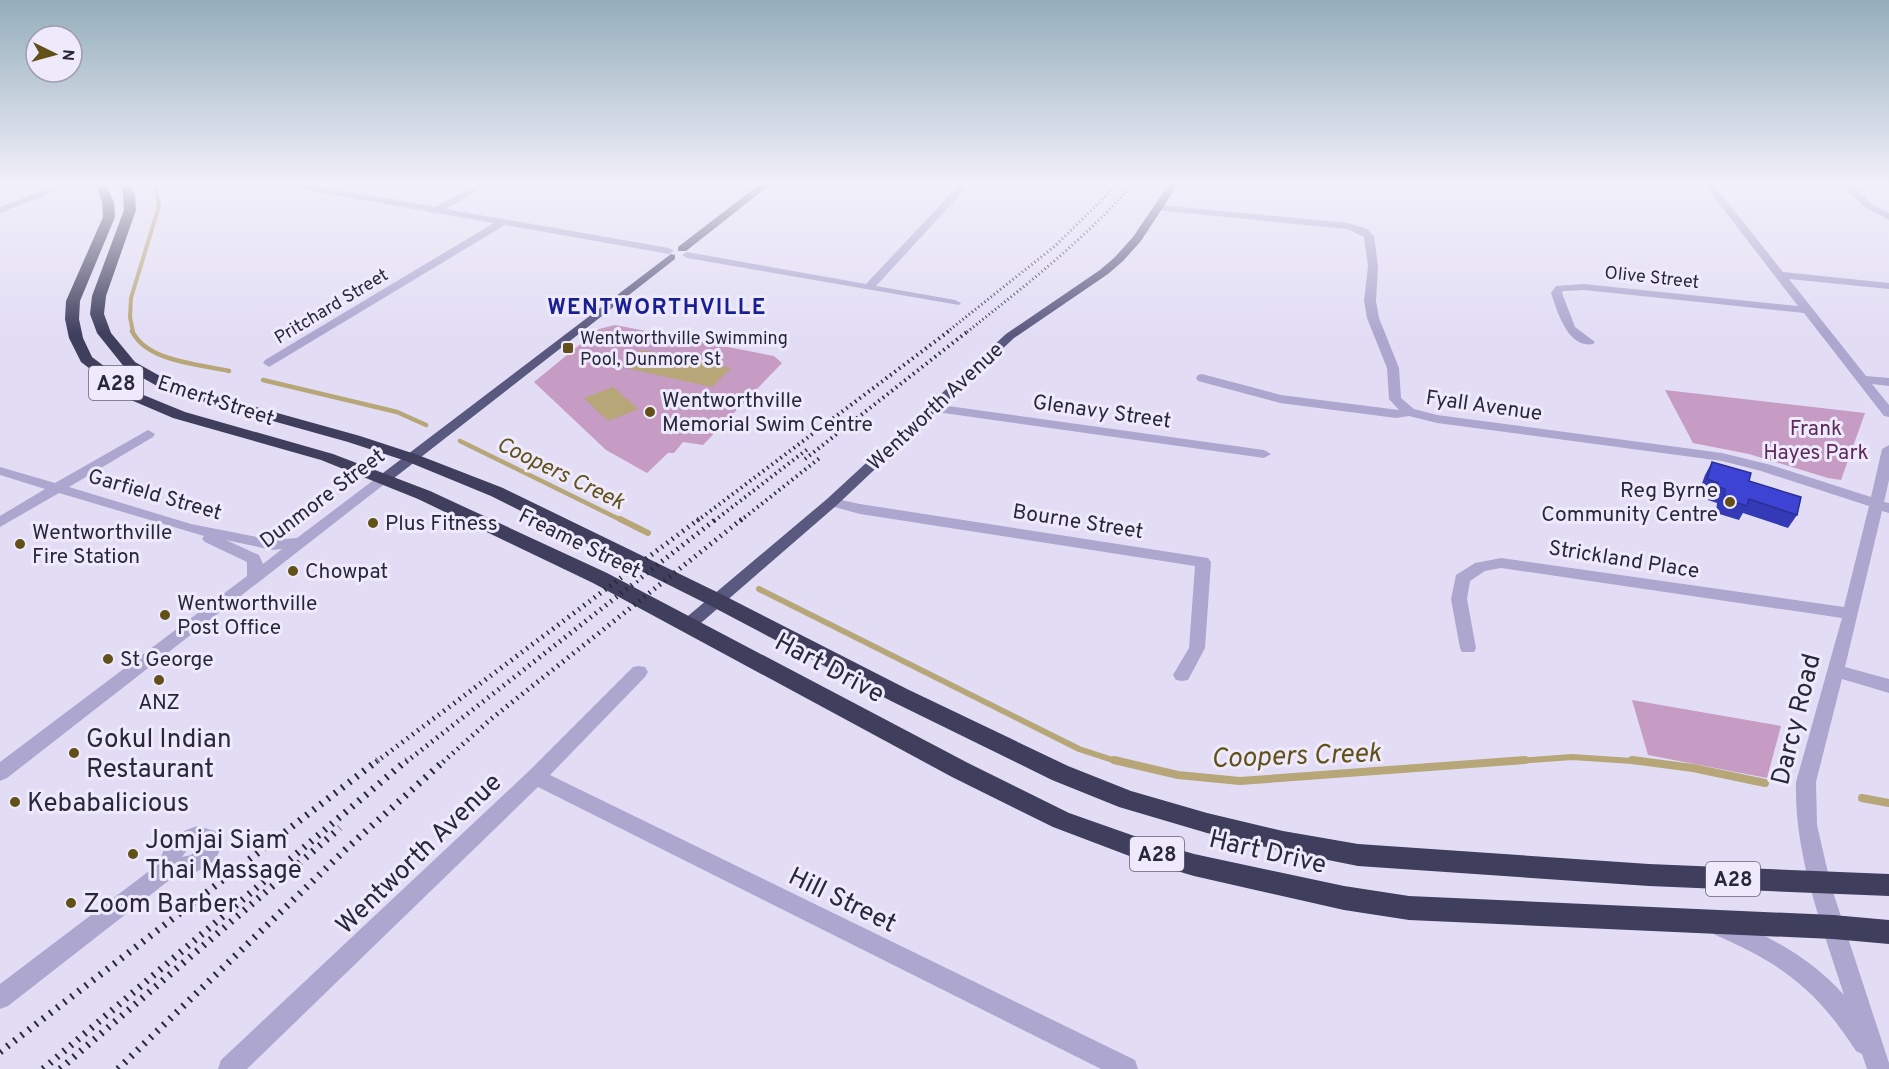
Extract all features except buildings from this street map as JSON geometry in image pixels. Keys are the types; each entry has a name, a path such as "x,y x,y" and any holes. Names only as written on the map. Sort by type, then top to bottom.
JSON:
{"highway":[{"name":"Emert Street","path":"102,234 73,301 74,329 86,359 136,397 179,415 327,458 384,479"},
{"name":"Emert Street","path":"121,234 99,296 98,314 104,333 130,365 171,387 354,439 412,458"},
{"name":"Freame Street","path":"412,458 497,492 716,600"},
{"name":"Freame Street","path":"384,479 424,495 589,572 688,625"},
{"name":"Hart Drive","path":"716,600 899,695 1059,773 1126,800 1283,842 1358,855 1649,875 1889,885"},
{"name":"Hart Drive","path":"688,625 960,770 1061,820 1140,849 1194,865 1333,896 1409,908 1833,927 1889,932"}],"main road":[{"path":"670,254 684,252 706,234"},
{"name":"Wentworth Avenue","path":"688,625 832,502 1010,336 1112,266 1140,234"},
{"name":"Dunmore Street","path":"384,479 670,254"}],"street":[{"name":"Pritchard Street","path":"269,363 483,234"},
{"path":"565,234 670,254"},
{"path":"868,288 918,234"},
{"name":"Fyall Avenue","path":"1367,234 1373,266 1370,301 1373,318 1393,368 1395,399 1409,412 1437,419 1722,457 1766,468 1882,506"},
{"path":"1747,234 1889,413"},
{"path":"684,252 955,303"},
{"path":"1780,275 1889,286"},
{"name":"Olive Street","path":"1590,342 1570,329 1556,293 1560,288 1584,287 1808,310"},
{"path":"1202,378 1280,399 1396,414 1409,412"},
{"path":"1862,378 1889,382"},
{"name":"Glenavy Street","path":"934,408 1264,454"},
{"path":"0,522 148,434"},
{"name":"Darcy Road","path":"1879,1069 1817,881 1806,825 1806,782 1882,506 1889,448"},
{"name":"Garfield Street","path":"0,471 189,528 272,545 300,543"},
{"name":"Dunmore Street","path":"0,773 384,479"},
{"name":"Bourne Street","path":"832,502 1203,562 1197,648 1182,675"},
{"path":"189,528 254,559 256,568 254,579"},
{"name":"Strickland Place","path":"1468,648 1459,599 1462,579 1480,567 1501,563 1851,614"},
{"path":"1835,670 1889,686"},
{"name":"Wentworth Avenue","path":"230,1069 536,777 639,672"},
{"name":"Hill Street","path":"536,777 1126,1069"},
{"path":"0,998 173,865"},
{"path":"1705,921 1752,940 1798,966 1836,999 1879,1069"}],"green space":[{"name":"Wentworthville Memorial Swim Centre","path":"615,325 774,356 782,363 703,445 683,442 674,453 668,453 647,473 606,450 534,382 599,329"},
{"name":"Frank Hayes Park","path":"1665,390 1865,413 1841,480 1749,454 1693,443"},
{"path":"1632,700 1781,726 1767,778 1648,755"}],"shaded area":[{"path":"642,350 731,368 712,387 621,367"},
{"path":"613,387 638,409 608,421 584,398"}],"waterway":[{"name":"Coopers Creek","path":"133,332 130,317 131,298 151,234"},
{"name":"Coopers Creek","path":"132,331 139,341 161,355 229,371"},
{"name":"Coopers Creek","path":"263,380 397,412 426,425"},
{"name":"Coopers Creek","path":"460,441 623,521"},
{"name":"Coopers Creek","path":"620,519 648,533"},
{"name":"Coopers Creek","path":"759,589 1079,749 1119,762"},
{"name":"Coopers Creek","path":"1504,762 1572,757 1647,762"},
{"name":"Coopers Creek","path":"1114,760 1178,775 1240,781 1525,760"},
{"name":"Coopers Creek","path":"1632,760 1693,768 1765,783"},
{"name":"Coopers Creek","path":"1862,798 1889,803"}],"railway":[{"path":"947,332 1067,234"},
{"path":"967,332 1032,280 1084,234"},
{"path":"697,521 949,331"},
{"path":"805,459 968,331"},
{"path":"714,521 809,448"},
{"path":"740,521 821,457"},
{"path":"376,762 699,519"},
{"path":"406,762 716,519"},
{"path":"443,762 491,719 742,519"},
{"path":"0,1052 378,760"},
{"path":"43,1069 407,760"},
{"path":"118,1069 345,850 445,760"},
{"path":"60,1069 340,828"}],"place":[{"name":"Wentworthville Swimming Pool, Dunmore St","path":"568,348"},
{"name":"Wentworthville Memorial Swim Centre","path":"650,412"},
{"name":"Reg Byrne Community Centre","path":"1730,502"},
{"name":"Plus Fitness","path":"373,523"},
{"name":"Wentworthville Fire Station","path":"20,544"},
{"name":"Chowpat","path":"293,571"},
{"name":"Wentworthville Post Office","path":"165,615"},
{"name":"St George","path":"108,659"},
{"name":"ANZ","path":"159,680"},
{"name":"Gokul Indian Restaurant","path":"74,753"},
{"name":"Kebabalicious","path":"15,802"},
{"name":"Jomjai Siam Thai Massage","path":"133,854"},
{"name":"Zoom Barber","path":"71,903"}],"district":[{"name":"WENTWORTHVILLE","path":"657,306"}]}
